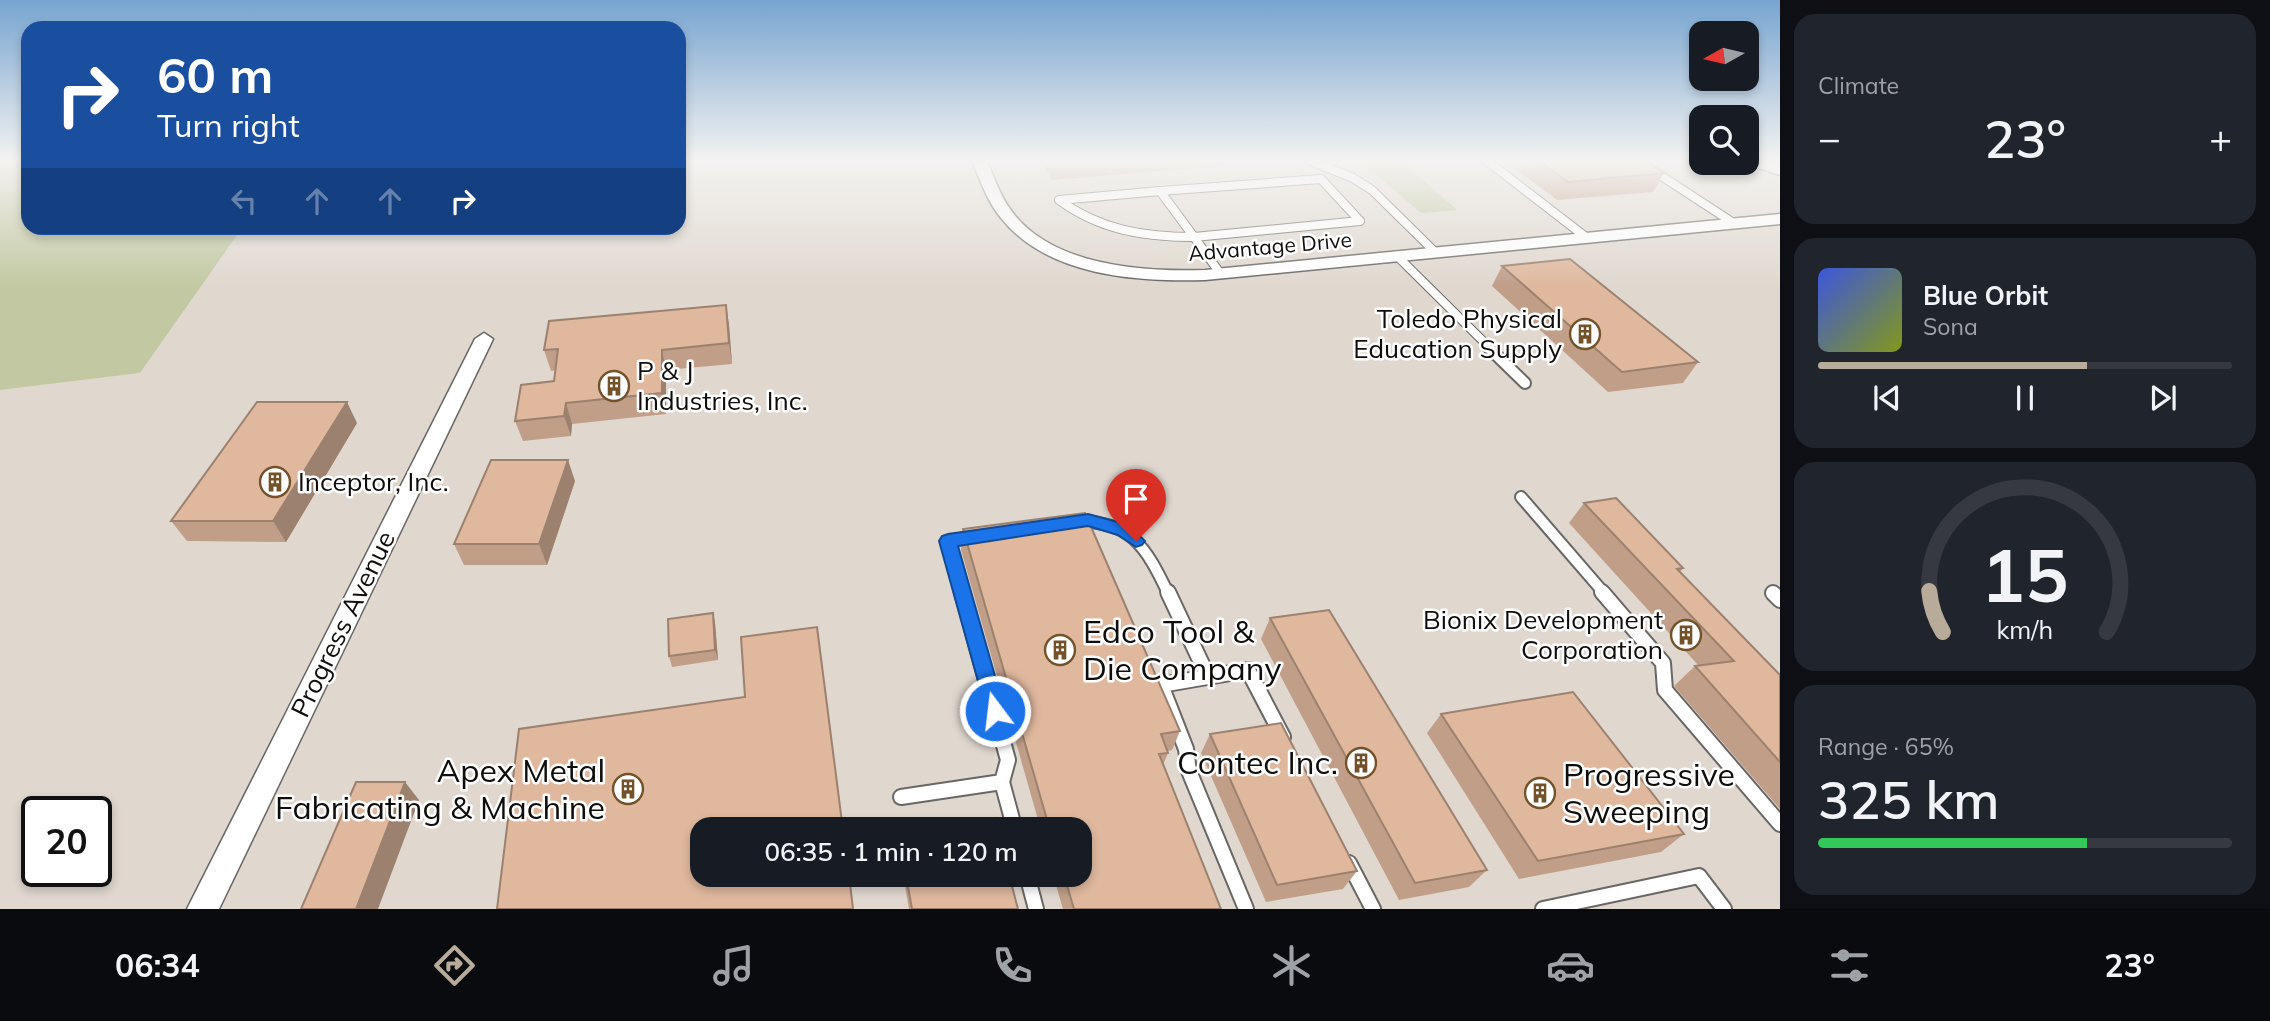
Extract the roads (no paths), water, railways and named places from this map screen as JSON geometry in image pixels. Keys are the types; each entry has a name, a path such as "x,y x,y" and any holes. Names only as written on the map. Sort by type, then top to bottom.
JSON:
{"street":[{"name":"Advantage Drive","path":"998,202 1009,218 1029,235 1056,251 1104,267 1187,276 1780,219"},
{"name":"Progress Avenue","path":"203,909 484,339"}],"lane":[{"path":"1062,202 1084,219 1108,229 1138,235 1194,237 1360,221 1345,202"},
{"path":"1168,202 1220,273"},
{"path":"1385,202 1435,253"},
{"path":"1541,202 1587,238"},
{"path":"1702,202 1735,224"},
{"path":"1397,256 1525,383"},
{"path":"1521,497 1663,663 1665,690 1780,824"},
{"path":"1063,524 1088,520 1103,523 1123,530 1148,552 1208,677"},
{"path":"986,535 948,541 1008,760 1002,782 1011,817"},
{"path":"1247,909 1189,771 1186,749 1161,685 1248,670 1292,754"},
{"path":"901,797 1002,782"},
{"path":"1342,849 1373,909"},
{"path":"1543,909 1699,876 1724,909"},
{"path":"1031,887 1037,909"}],"place":[{"name":"Toledo Physical Education Supply","path":"1585,334"},
{"name":"P & J Industries, Inc.","path":"614,386"},
{"name":"Inceptor, Inc.","path":"275,482"},
{"name":"Bionix Development Corporation","path":"1686,635"},
{"name":"Edco Tool & Die Company","path":"1060,650"},
{"name":"Contec Inc.","path":"1361,763"},
{"name":"Apex Metal Fabricating & Machine","path":"628,789"},
{"name":"Progressive Sweeping","path":"1540,793"}]}
